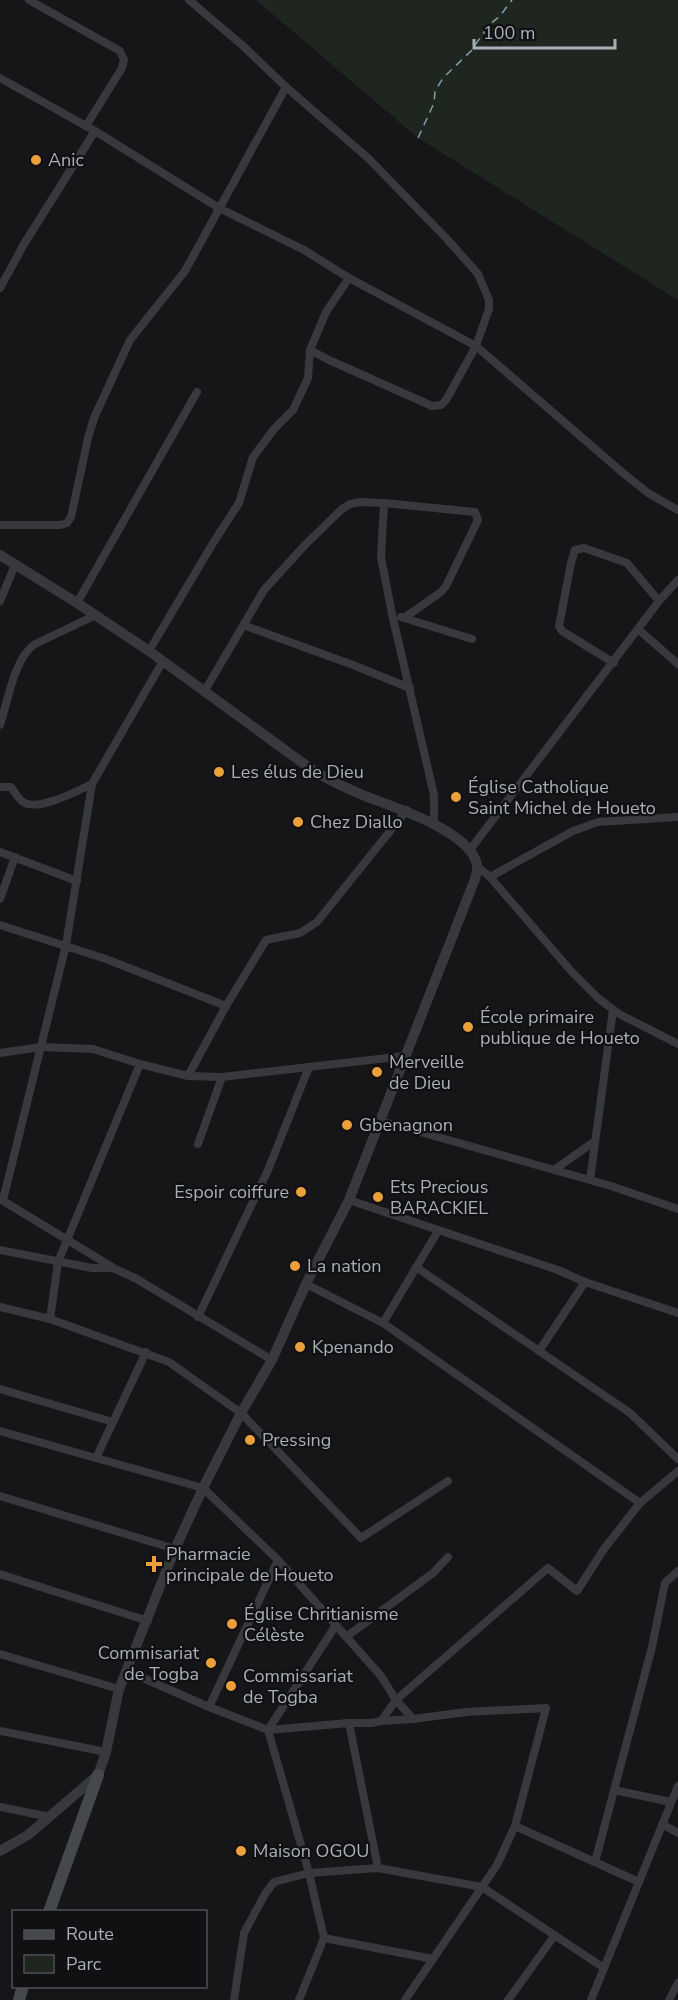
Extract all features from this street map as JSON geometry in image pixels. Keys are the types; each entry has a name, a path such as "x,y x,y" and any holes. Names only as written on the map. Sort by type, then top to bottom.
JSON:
{"main road":[{"path":"49,1910 98,1775"}],"street":[{"path":"29,0 120,51 124,60 122,68 86,126"},
{"path":"189,0 382,172 478,274 489,300 489,309 476,346 441,405 432,406 310,350"},
{"path":"1,81 95,131 219,208 304,250 349,278 476,346 623,473 648,493 678,510"},
{"path":"0,525 60,525 67,523 71,517 94,417 130,340 185,271 286,87"},
{"path":"0,288 24,244 95,131"},
{"path":"149,651 207,552 239,503 253,457 274,429 293,410 308,378 310,350 326,312 349,278"},
{"path":"77,603 197,392"},
{"path":"204,692 264,590 342,509 360,502 475,512 478,520 446,586 404,618"},
{"path":"384,503 381,557 434,795 434,824"},
{"path":"614,663 562,631 559,626 575,550 584,548 627,563 659,602"},
{"path":"0,555 149,651 331,782 407,810 452,835 469,851 477,866 490,877 571,971 598,998 641,1027 678,1044"},
{"path":"0,601 15,565"},
{"path":"469,851 678,580"},
{"path":"392,614 472,639"},
{"path":"0,725 21,659 27,649 96,615"},
{"path":"243,626 410,688"},
{"path":"639,630 678,664"},
{"path":"163,661 92,784 66,945 2,1199 113,1268 135,1278 272,1360"},
{"path":"0,787 11,787 21,801 34,805 52,802 92,784"},
{"path":"188,1076 226,1006 266,940 300,933 317,922 407,810"},
{"path":"490,877 573,831 598,822 678,817"},
{"path":"0,852 77,881"},
{"path":"0,899 15,857"},
{"path":"0,1851 28,1835 98,1775 106,1752 119,1689 175,1549 202,1488 272,1360 306,1284 349,1200 475,879 477,866"},
{"path":"0,925 106,959 226,1006"},
{"path":"590,1180 613,1010"},
{"path":"0,1053 41,1047 93,1049 140,1065 188,1076 222,1077 405,1056"},
{"path":"50,1319 58,1262 140,1065"},
{"path":"198,1317 268,1170 309,1067"},
{"path":"198,1144 222,1077"},
{"path":"381,1121 590,1180 678,1209"},
{"path":"554,1170 595,1141"},
{"path":"349,1200 678,1313"},
{"path":"383,1323 438,1231"},
{"path":"0,1250 92,1268 113,1268"},
{"path":"416,1267 630,1413 678,1458"},
{"path":"539,1351 585,1281"},
{"path":"306,1284 383,1323 640,1503"},
{"path":"0,1307 50,1319 169,1362 241,1413 361,1538 448,1481"},
{"path":"96,1458 146,1353"},
{"path":"0,1389 113,1422"},
{"path":"0,1431 202,1488 278,1560 381,1676 396,1701 413,1719"},
{"path":"381,1721 396,1701 548,1568 577,1591 604,1549 640,1503 678,1471"},
{"path":"0,1496 175,1549"},
{"path":"346,1637 433,1573 448,1557"},
{"path":"209,1707 278,1560"},
{"path":"595,1862 652,1647 665,1583 678,1571"},
{"path":"0,1574 148,1621"},
{"path":"299,2000 324,1938 309,1873 268,1730 336,1625"},
{"path":"0,1654 119,1689"},
{"path":"127,1671 268,1730 371,1723 466,1712 546,1708 515,1826 497,1865 405,2000"},
{"path":"349,1723 378,1868"},
{"path":"0,1731 106,1752"},
{"path":"591,2000 678,1786"},
{"path":"614,1790 671,1802"},
{"path":"0,1807 50,1817"},
{"path":"662,1824 678,1833"},
{"path":"515,1826 639,1882"},
{"path":"234,2000 244,1932 265,1894 274,1882 309,1873 378,1868 482,1887 604,1968"},
{"path":"508,2000 555,1935"},
{"path":"324,1938 433,1959"},
{"path":"669,2000 678,1983"}],"green space":[{"path":"256,0 678,0 678,300 418,138"}],"ferry route":[{"path":"418,138 434,103 435,91 443,78 471,51 489,25 500,16 512,0"}],"place":[{"name":"Anic","path":"36,160"},
{"name":"Les élus de Dieu","path":"219,772"},
{"name":"Église Catholique Saint Michel de Houeto","path":"456,797"},
{"name":"Chez Diallo","path":"298,822"},
{"name":"École primaire publique de Houeto","path":"468,1027"},
{"name":"Merveille de Dieu","path":"377,1072"},
{"name":"Gbenagnon","path":"347,1125"},
{"name":"Espoir coiffure","path":"301,1192"},
{"name":"Ets Precious BARACKIEL","path":"378,1197"},
{"name":"La nation","path":"295,1266"},
{"name":"Kpenando","path":"300,1347"},
{"name":"Pressing","path":"250,1440"},
{"name":"Pharmacie principale de Houeto","path":"154,1564"},
{"name":"Église Chritianisme Célèste","path":"232,1624"},
{"name":"Commisariat de Togba","path":"211,1663"},
{"name":"Commissariat de Togba","path":"231,1686"},
{"name":"Maison OGOU","path":"241,1851"}]}
